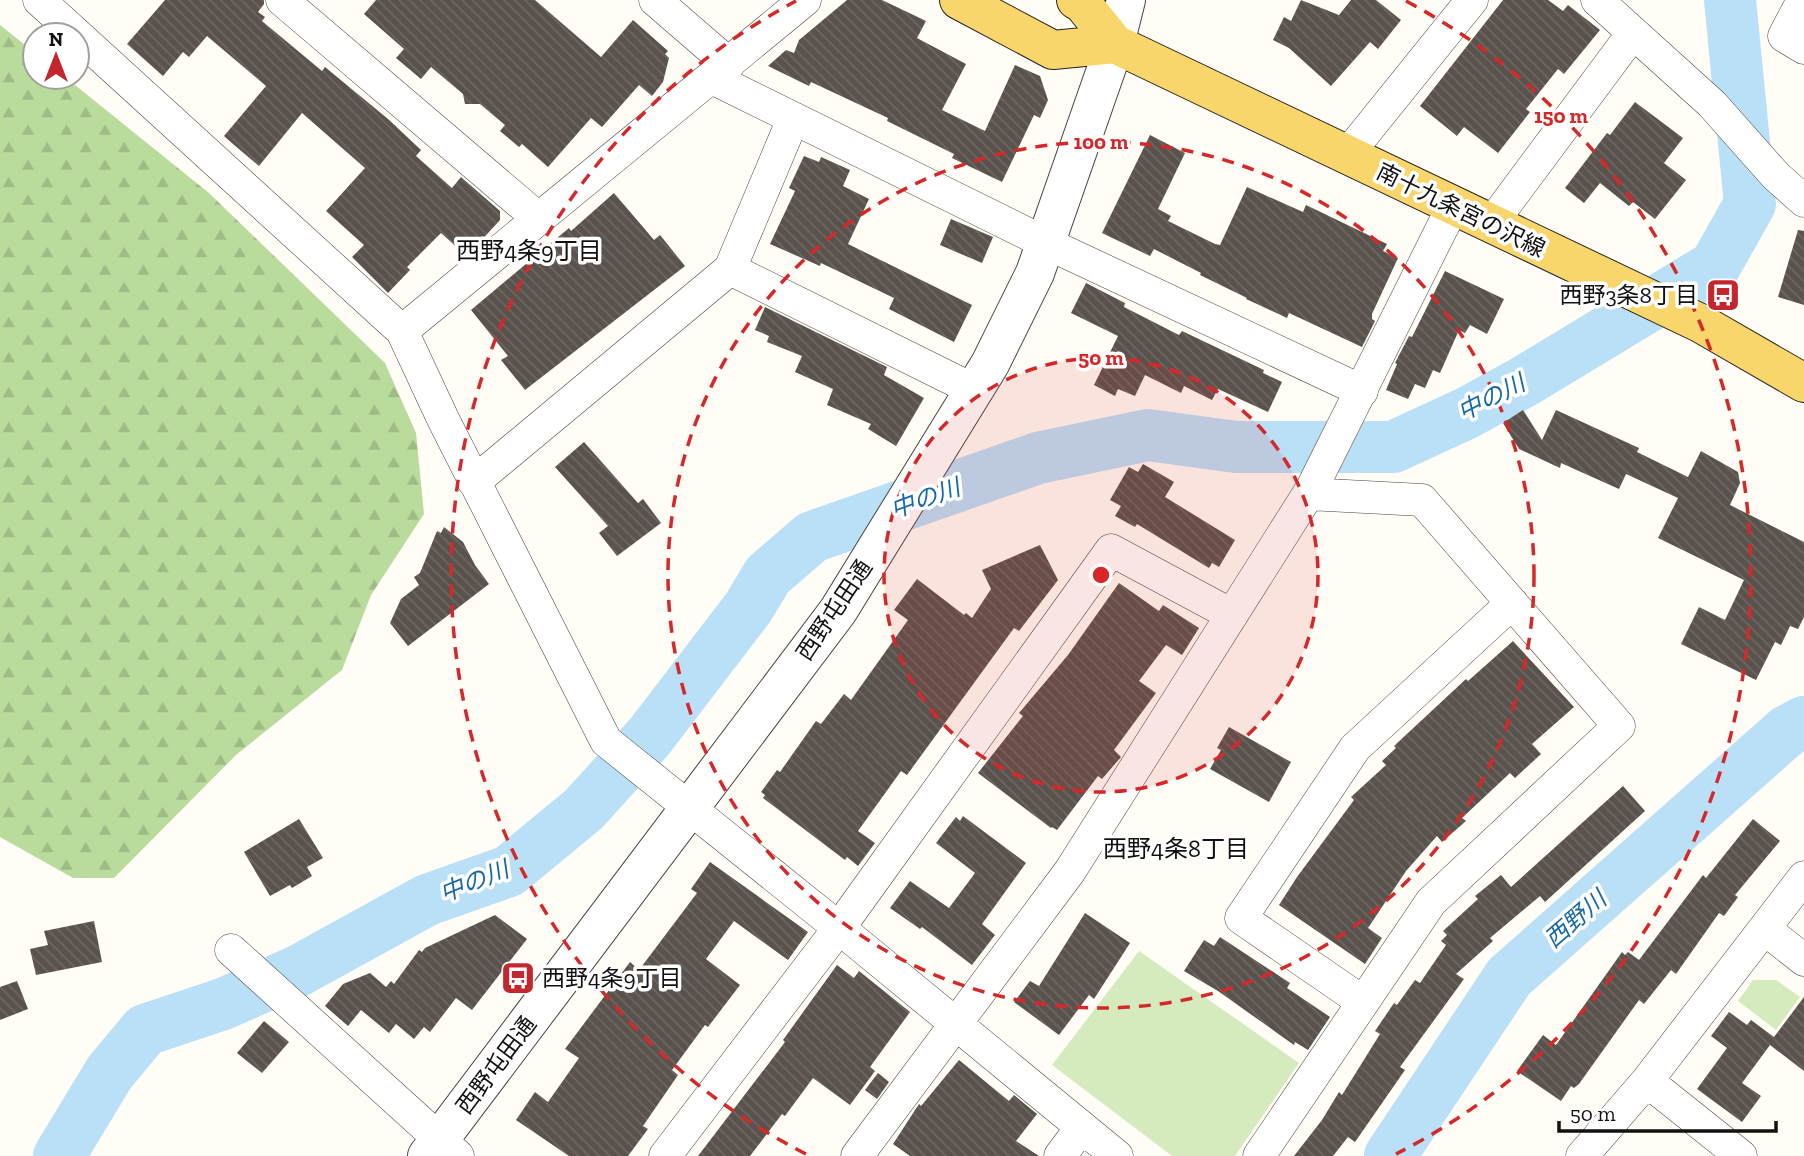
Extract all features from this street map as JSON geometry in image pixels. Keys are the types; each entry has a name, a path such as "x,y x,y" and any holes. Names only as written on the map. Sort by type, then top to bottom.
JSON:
{"main road":[{"path":"959,0 1053,50 1115,44"},
{"name":"南十九条宮の沢線","path":"1076,0 1082,3 1115,44 1700,323 1804,383"}],"street":[{"path":"39,0 402,331 474,482 606,741 1117,1156"},
{"path":"282,0 538,219"},
{"path":"655,0 721,71 793,119 1046,243 1356,404"},
{"path":"402,331 805,0"},
{"name":"西野屯田通","path":"441,1151 689,808 838,611 990,364 1035,273 1115,44 1126,0"},
{"path":"1347,155 1472,0"},
{"path":"1597,0 1712,104 1776,176 1804,201"},
{"path":"1803,0 1784,36 1804,48"},
{"path":"1491,224 1633,33"},
{"path":"474,482 730,269 793,119"},
{"path":"857,1156 1070,871 1310,491 1453,206"},
{"path":"730,269 974,390"},
{"path":"1259,1156 1431,902 1619,726 1422,500 1310,491"},
{"path":"665,1156 839,928 1111,550 1231,615"},
{"path":"1363,1002 1241,919 1355,748 1512,603"},
{"path":"1582,1156 1647,1081 1766,930 1804,877"},
{"path":"1766,930 1804,960"},
{"path":"231,950 441,1151"},
{"path":"1647,1081 1741,1156"},
{"path":"1060,1156 1081,1128"}],"green space":[{"path":"0,25 21,42 21,91 82,91 209,193 385,363 416,433 424,514 371,595 342,670 236,755 114,878 73,878 0,837"},
{"path":"1139,951 1299,1063 1235,1156 1172,1156 1052,1065"},
{"path":"1753,980 1776,980 1800,997 1776,1030 1738,1001"}],"building":[{"path":"165,0 264,0 258,12 265,17 262,21 322,71 325,67 388,119 421,150 416,156 452,188 461,177 500,211 500,220 478,244 472,238 460,250 441,233 407,267 410,270 388,293 352,257 364,245 326,211 365,168 302,113 259,166 224,136 266,86 207,36 189,57 183,52 163,76 127,44"},
{"path":"376,0 535,0 601,57 633,20 668,51 665,54 669,58 663,82 652,96 639,85 602,127 591,118 548,167 522,144 519,147 500,131 505,125 480,104 465,104 463,94 431,67 421,79 396,58 404,49 364,14"},
{"path":"847,0 882,0 926,21 917,38 966,64 942,110 985,131 1015,65 1040,76 1048,100 1040,118 1034,115 1002,182 952,158 954,154 887,121 888,118 811,82 809,86 768,66 786,50 794,53 799,40"},
{"path":"1301,0 1339,15 1351,0 1376,0 1401,20 1378,49 1370,42 1331,86 1289,48 1273,40 1284,17 1291,21"},
{"path":"1503,0 1548,0 1563,11 1568,5 1600,30 1564,74 1558,69 1526,109 1530,112 1498,153 1464,127 1457,136 1420,106"},
{"path":"1635,102 1683,138 1664,163 1686,180 1655,219 1633,202 1629,206 1600,183 1584,203 1565,188 1607,133 1610,135"},
{"path":"1150,135 1185,153 1158,209 1171,216 1168,221 1215,244 1220,245 1247,187 1303,212 1306,205 1387,244 1383,251 1398,258 1372,314 1375,321 1362,347 1289,313 1287,318 1246,299 1154,249 1150,256 1102,233"},
{"path":"804,156 819,162 821,157 850,170 843,186 869,199 848,244 972,305 954,342 889,309 894,298 821,263 820,266 770,244 795,191 789,188"},
{"path":"614,193 654,240 660,235 685,266 525,390 501,360 508,356 471,310 569,228 571,231"},
{"path":"951,219 993,237 982,263 940,245"},
{"path":"1798,230 1804,231 1804,305 1778,297"},
{"path":"1445,271 1504,299 1487,334 1470,325 1465,333 1459,330 1440,373 1433,370 1425,388 1415,384 1408,399 1386,390 1397,364 1395,363 1409,336 1412,337"},
{"path":"1086,283 1125,303 1124,307 1179,335 1182,331 1264,370 1263,373 1282,382 1268,412 1218,389 1212,400 1184,386 1181,393 1145,375 1135,396 1118,389 1115,396 1094,385 1118,336 1071,313"},
{"path":"765,307 887,367 884,375 924,398 896,446 868,429 871,424 827,405 833,389 795,372 802,356 767,342 769,336 755,330"},
{"path":"1523,410 1542,440 1556,410 1639,448 1637,452 1688,477 1701,451 1738,472 1740,483 1730,505 1804,542 1804,617 1798,629 1790,626 1781,645 1775,642 1756,680 1681,644 1699,607 1725,620 1744,580 1658,538 1678,498 1626,474 1619,489 1561,463 1560,468 1519,449 1503,423"},
{"path":"584,442 638,503 643,499 661,523 617,556 599,533 608,526 555,467"},
{"path":"1143,464 1174,482 1165,497 1235,540 1219,567 1212,563 1209,568 1137,524 1135,527 1115,516 1121,506 1110,500 1129,467 1138,472"},
{"path":"444,527 463,542 489,584 408,646 390,623 401,599 419,585 414,577 420,573 437,531 441,533"},
{"path":"1040,545 1058,580 1019,631 1014,628 907,775 901,771 858,831 875,843 858,866 847,857 845,860 763,798 765,795 761,792 777,770 780,772 816,721 821,724 844,694 851,700 908,620 894,610 917,579 964,615 966,613 972,618 991,589 982,570"},
{"path":"1119,583 1159,611 1163,605 1199,628 1182,655 1166,645 1139,681 1156,693 1114,750 1121,757 1102,779 1098,776 1057,830 978,773 1023,716 1019,713 1068,655"},
{"path":"1513,641 1574,707 1532,744 1541,754 1515,778 1510,773 1462,818 1466,821 1442,842 1437,836 1406,871 1368,928 1382,938 1365,964 1279,905 1354,800 1351,797 1386,765 1382,761 1396,748 1394,746 1466,679 1468,681"},
{"path":"1229,727 1291,762 1269,802 1210,769 1221,750 1217,748"},
{"path":"1623,786 1645,811 1545,902 1540,896 1490,938 1493,941 1456,974 1464,979 1400,1067 1405,1070 1355,1142 1348,1137 1333,1156 1294,1156 1322,1120 1339,1092 1342,1095 1380,1034 1375,1031 1394,1003 1397,1005 1415,980 1420,983 1446,945 1441,941 1447,935 1443,931 1478,899 1475,896 1501,875 1511,887"},
{"path":"963,816 1026,863 982,924 995,935 972,965 922,927 920,929 890,908 910,881 949,908 975,873 936,843 956,817 960,821"},
{"path":"299,819 323,858 307,867 312,876 292,888 290,885 270,896 244,852"},
{"path":"1753,819 1780,841 1735,895 1738,897 1724,916 1719,913 1676,974 1671,970 1644,1004 1639,1000 1579,1084 1574,1088 1571,1086 1561,1101 1517,1071 1543,1035 1556,1045 1622,952 1625,955 1628,952 1639,960 1703,875 1706,878"},
{"path":"710,862 808,932 788,960 734,921 706,959 740,985 708,1027 705,1025 672,1070 678,1075 643,1126 648,1129 628,1156 569,1156 516,1120 535,1092 548,1102 579,1058 565,1049 630,962 639,970 697,893 691,889"},
{"path":"1085,913 1130,943 1094,999 1089,995 1059,1035 1014,1002 1030,981 1039,986"},
{"path":"495,915 527,939 472,1010 456,998 430,1032 424,1027 414,1039 396,1024 389,1033 361,1010 348,1026 325,1006 343,984 370,973 386,987 391,981 394,984 419,950 422,952 425,948"},
{"path":"94,921 102,962 36,975 30,949 48,945 44,931"},
{"path":"1220,937 1290,983 1287,988 1330,1017 1308,1050 1295,1042 1294,1045 1218,991 1184,971 1204,940 1214,946"},
{"path":"837,965 854,978 859,971 910,1012 870,1067 875,1071 850,1105 813,1078 750,1156 698,1156 785,1042 783,1040"},
{"path":"17,981 28,1009 0,1020 0,987"},
{"path":"1804,997 1804,1071 1770,1045 1742,1083 1761,1096 1742,1122 1697,1089 1727,1048 1711,1036 1729,1012 1747,1025 1751,1020 1774,1037"},
{"path":"264,1021 289,1042 262,1073 237,1053"},
{"path":"959,1060 1009,1101 1014,1095 1037,1114 1016,1141 1039,1156 910,1156 893,1144 919,1104 921,1106"},
{"path":"878,1073 889,1082 877,1099 865,1090"}],"waterway":[{"name":"中の川","path":"59,1156 110,1072 145,1030 223,1004 298,971 427,900 509,871 584,809 650,736 748,608 768,575 812,537 1038,458 1148,435 1236,447 1393,447 1467,413 1525,381 1715,266 1750,204 1730,0"},
{"name":"西野川","path":"1390,1156 1509,977 1787,731 1804,722"}],"place":[{"name":"西野3条8丁目","path":"1723,295"},
{"name":"西野4条9丁目","path":"518,978"}],"district":[{"name":"西野4条9丁目","path":"529,250"},
{"name":"西野4条8丁目","path":"1176,848"}]}
